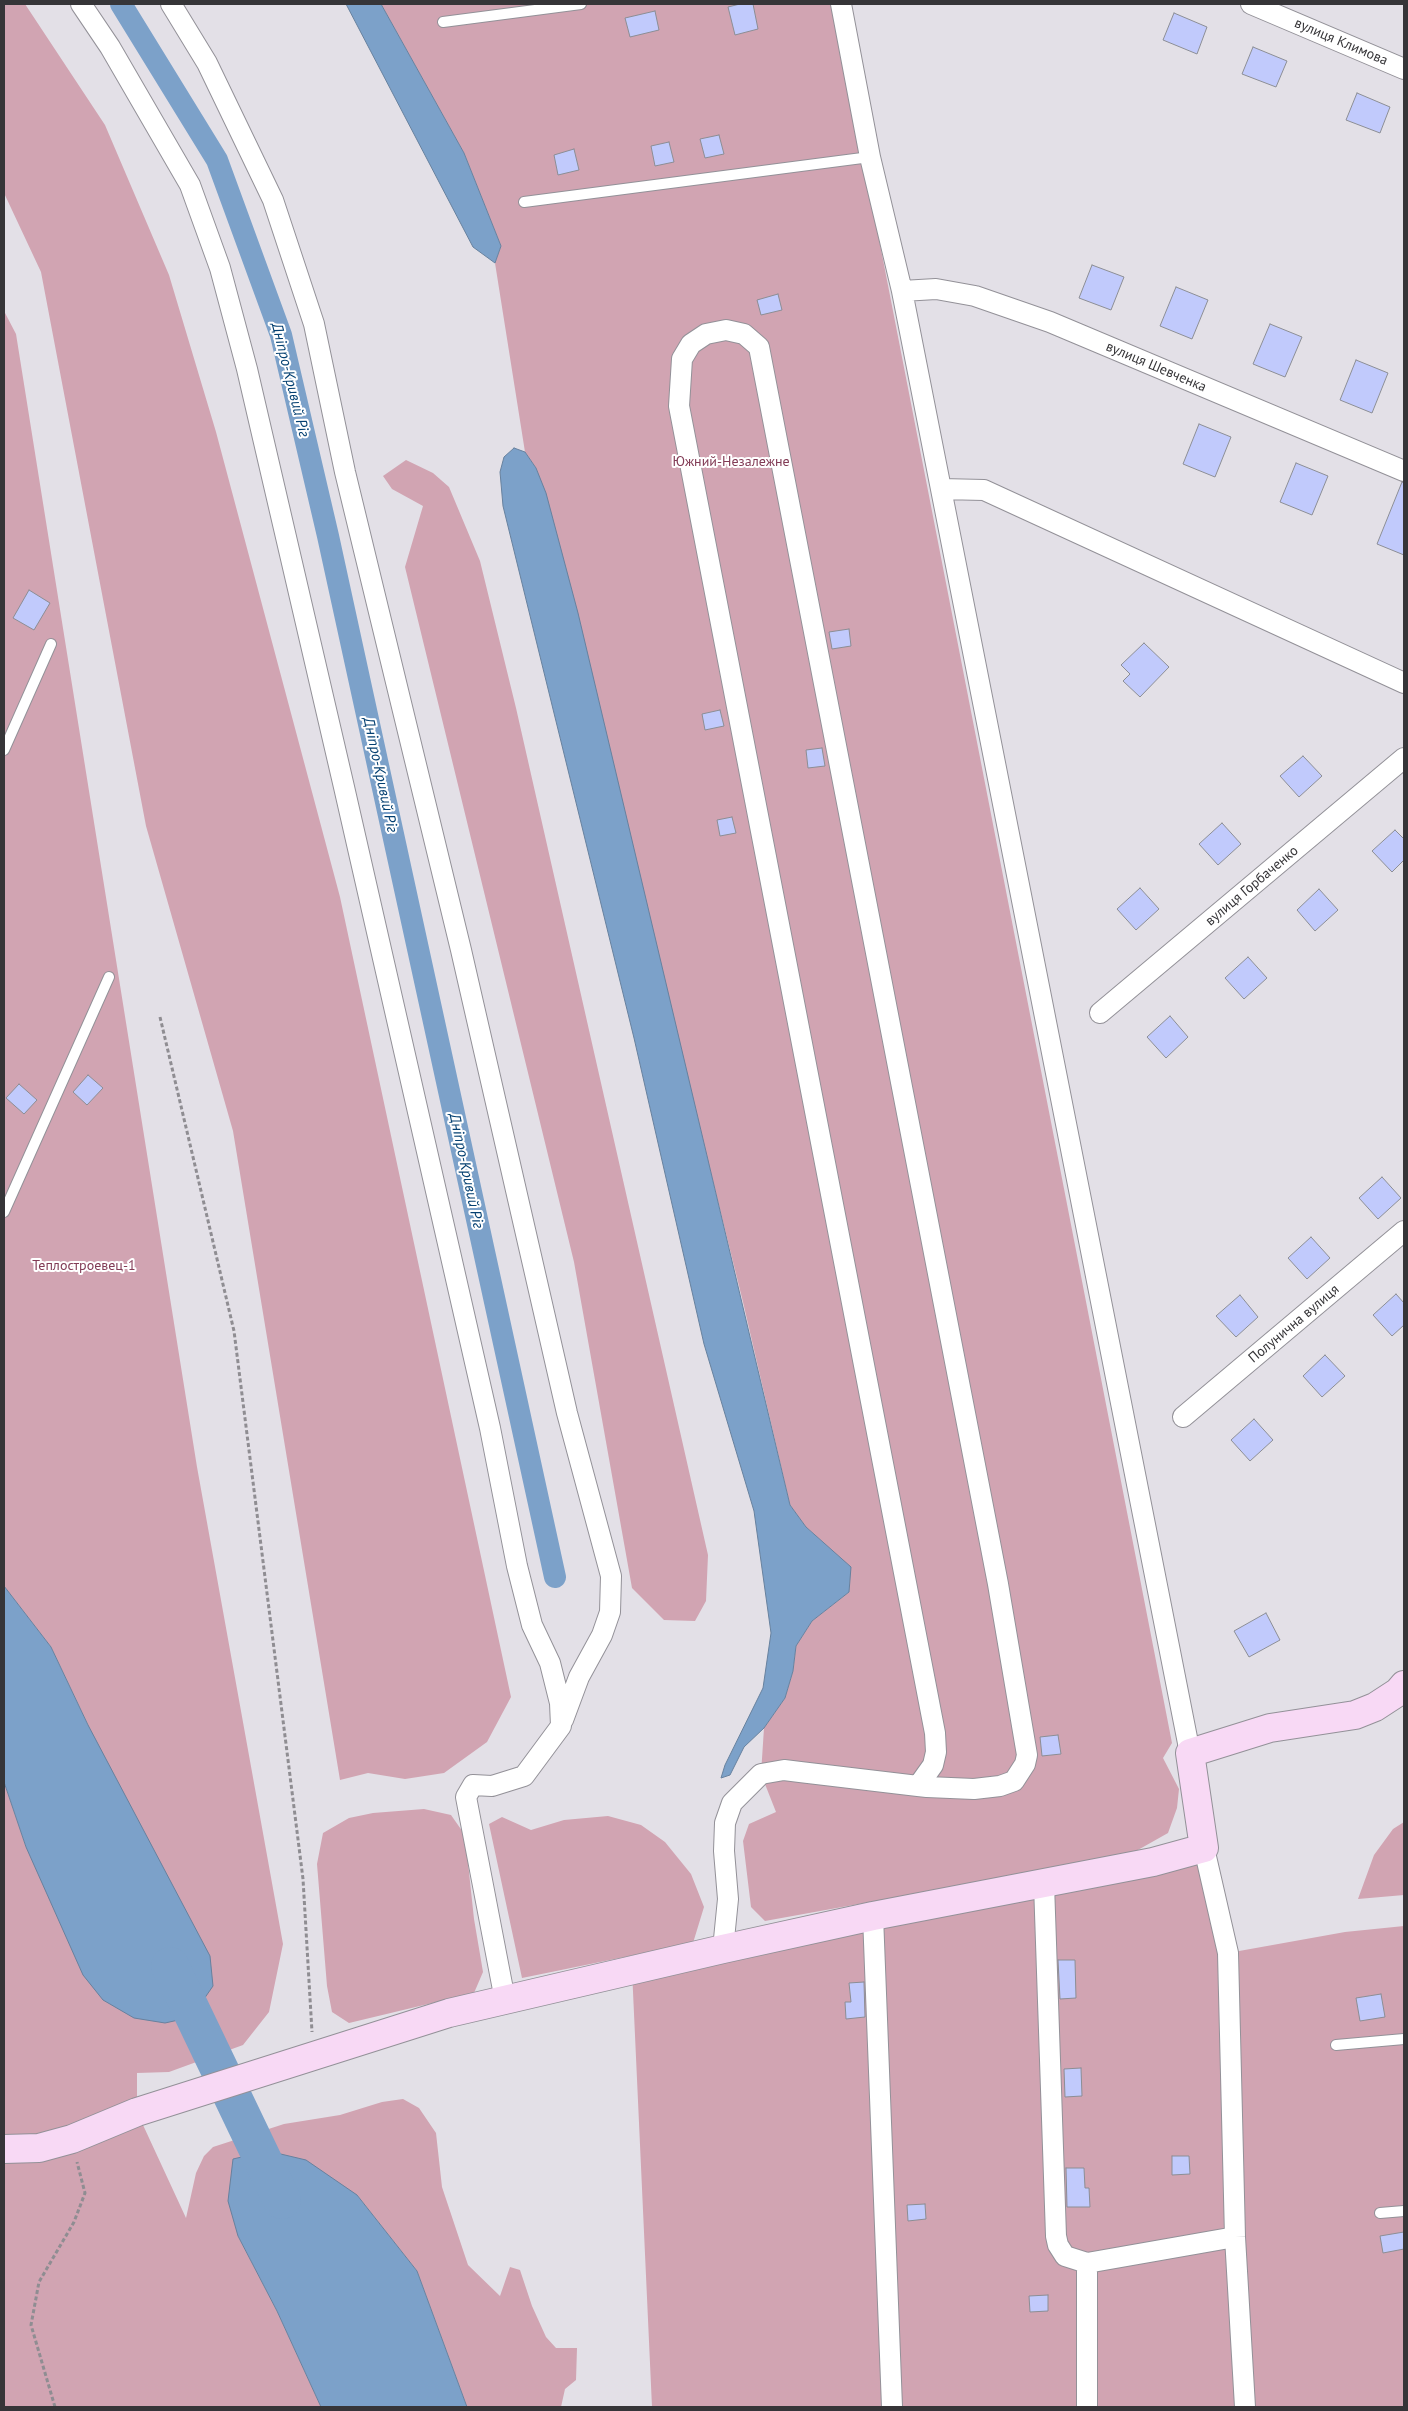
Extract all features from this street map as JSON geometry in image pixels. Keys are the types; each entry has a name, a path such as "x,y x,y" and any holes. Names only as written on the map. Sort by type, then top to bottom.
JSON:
{"street":[{"path":"81,4 110,47 190,185 220,268 247,369 344,787 488,1418 517,1566 532,1625 550,1663 560,1704 561,1726"},
{"path":"171,4 207,63 273,200 314,324 345,472 461,950 567,1413 611,1576 610,1612 602,1635 578,1677 561,1726 524,1776 492,1786 473,1785 466,1797 505,2000"},
{"path":"841,4 870,157 902,291 1190,1754 1204,1848 1228,1953 1235,2237 1245,2407"},
{"name":"вулиця Климова","path":"1251,4 1404,69"},
{"name":"вулиця Шевченка","path":"902,291 936,289 975,296 1050,322 1404,471"},
{"path":"723,1949 728,1900 725,1823 732,1803 761,1774 784,1770 918,1786 974,1789 1000,1786 1014,1781 1026,1764 1027,1755 998,1584 759,347 744,334 726,330 706,334 691,344 682,359 679,406 935,1733 936,1752 933,1765 918,1786"},
{"path":"941,489 984,490 1404,683"},
{"name":"вулиця Горбаченко","path":"1100,1014 1404,758"},
{"name":"Полунична вулиця","path":"1183,1417 1404,1231"},
{"path":"1190,1754 1270,1728 1355,1715 1375,1707 1398,1692 1404,1685"},
{"path":"4,2149 39,2148 72,2139 137,2112 302,2058 449,2013 873,1916 1153,1862 1204,1848"},
{"path":"1044,1884 1056,2236 1058,2246 1065,2256 1087,2263 1235,2237"},
{"path":"873,1916 892,2407"},
{"path":"1087,2263 1087,2407"}],"lane":[{"path":"443,22 581,4"},
{"path":"524,202 870,157"},
{"path":"4,750 51,644"},
{"path":"4,1212 109,977"},
{"path":"1336,2045 1404,2039"},
{"path":"1380,2213 1404,2211"}],"path":[{"path":"160,1017 234,1331 302,1879 302,2058"},
{"path":"55,2407 31,2325 39,2282 74,2222 85,2193 72,2139"}],"green space":[{"path":"4,4 25,4 105,125 169,275 216,432 340,897 511,1697 487,1742 444,1773 405,1779 368,1773 340,1780 233,1131 146,826 41,272 4,193"},
{"name":"Южний-Незалежне","path":"381,4 841,4 870,157 878,234 1172,1743 1163,1758 1179,1789 1177,1808 1168,1833 1129,1855 765,1921 751,1907 743,1841 749,1824 776,1812 761,1774 764,1728 785,1698 793,1671 796,1646 812,1621 849,1592 850,1567 806,1527 790,1505 743,1302 536,468 525,452 495,263 501,246 464,153"},
{"name":"Теплостроевец-1","path":"4,311 16,334 197,1467 283,1944 269,2012 243,2045 169,2072 137,2073 137,2112 186,2218 196,2173 204,2156 213,2147 284,2124 340,2115 382,2102 403,2099 419,2108 436,2133 442,2187 468,2265 500,2296 510,2267 520,2270 532,2306 546,2337 556,2348 577,2348 576,2380 565,2389 561,2407 467,2407 417,2271 357,2195 238,2236 277,2311 321,2407 4,2407 4,1782 26,1847 88,1725 51,1647 4,1586"},
{"path":"406,460 433,473 449,487 480,561 516,708 708,1555 706,1601 695,1621 664,1620 632,1588 574,1262 405,567 423,506 392,489 383,476"},
{"path":"424,1809 451,1815 465,1835 474,1919 483,1972 474,1993 349,2023 332,2012 327,1986 317,1864 323,1833 349,1818 373,1813"},
{"path":"608,1816 641,1825 665,1842 691,1874 704,1907 693,1943 522,1978 489,1824 502,1817 531,1830 564,1820"},
{"path":"1404,1822 1404,1895 1358,1899 1374,1855 1393,1829"},
{"path":"1193,1827 1228,1953 1345,1932 1404,1926 1404,2407 652,2407 632,1970 1044,1884 1189,1839"}],"water":[{"path":"346,4 381,4 464,153 501,246 495,263 473,247"},
{"path":"514,448 525,452 536,468 546,493 578,613 790,1505 806,1527 851,1567 849,1592 812,1621 796,1646 793,1671 785,1698 764,1728 744,1747 730,1775 721,1778 725,1765 763,1688 771,1633 754,1511 704,1344 634,1038 503,506 500,472 504,457"},
{"path":"4,1586 51,1647 88,1725 210,1956 213,1986 204,1999 183,2019 165,2023 134,2018 103,2000 83,1975 26,1847 4,1782"},
{"path":"268,2151 306,2160 357,2195 417,2271 467,2407 321,2407 277,2311 238,2236 228,2201 233,2159"}],"building":[{"path":"740,4 753,4 758,29 735,35 728,7"},
{"path":"655,11 659,30 630,37 625,18"},
{"path":"1174,13 1207,27 1197,54 1163,40"},
{"path":"1253,47 1287,61 1276,87 1242,74"},
{"path":"1357,93 1390,107 1380,133 1346,120"},
{"path":"719,135 724,154 705,158 700,139"},
{"path":"669,142 674,162 655,166 651,146"},
{"path":"574,149 579,170 558,175 554,155"},
{"path":"1092,265 1124,277 1111,310 1079,298"},
{"path":"1176,287 1208,300 1192,339 1160,326"},
{"path":"778,294 782,310 761,315 757,300"},
{"path":"1270,324 1302,337 1285,377 1253,364"},
{"path":"1356,360 1388,373 1372,413 1340,400"},
{"path":"1199,424 1231,437 1215,477 1183,464"},
{"path":"1296,463 1328,476 1312,515 1280,502"},
{"path":"1402,482 1404,483 1404,555 1377,544"},
{"path":"29,590 50,603 34,630 13,618"},
{"path":"849,629 851,646 832,649 829,632"},
{"path":"1144,643 1169,667 1140,697 1123,681 1130,674 1121,665"},
{"path":"720,710 724,726 705,730 702,714"},
{"path":"822,748 825,766 808,768 806,750"},
{"path":"1303,756 1322,776 1299,797 1280,776"},
{"path":"732,817 736,833 720,836 717,820"},
{"path":"1222,823 1241,844 1218,865 1199,844"},
{"path":"1395,830 1404,839 1404,860 1392,872 1372,851"},
{"path":"1140,888 1159,909 1136,930 1117,909"},
{"path":"1319,889 1338,910 1315,931 1297,910"},
{"path":"1248,957 1267,978 1244,999 1225,978"},
{"path":"1170,1016 1188,1037 1166,1058 1147,1037"},
{"path":"88,1075 103,1088 87,1105 73,1092"},
{"path":"19,1084 37,1100 24,1114 6,1098"},
{"path":"1382,1177 1401,1198 1378,1219 1359,1198"},
{"path":"1311,1237 1330,1258 1307,1279 1288,1258"},
{"path":"1396,1294 1404,1303 1404,1325 1392,1336 1373,1315"},
{"path":"1240,1295 1258,1317 1236,1337 1216,1316"},
{"path":"1325,1355 1345,1376 1322,1397 1303,1376"},
{"path":"1254,1419 1273,1440 1250,1461 1231,1440"},
{"path":"1266,1613 1280,1640 1249,1657 1234,1631"},
{"path":"1058,1735 1061,1754 1042,1756 1040,1737"},
{"path":"1058,1960 1075,1960 1076,1998 1060,1999"},
{"path":"864,1982 865,2017 846,2019 845,2002 851,2002 849,1983"},
{"path":"1381,1994 1385,2017 1360,2021 1356,1998"},
{"path":"1081,2068 1082,2096 1065,2097 1064,2069"},
{"path":"1172,2156 1189,2156 1190,2174 1172,2175"},
{"path":"1066,2168 1084,2168 1085,2188 1089,2188 1090,2207 1067,2207"},
{"path":"925,2204 926,2219 908,2221 907,2205"},
{"path":"1404,2232 1404,2249 1383,2253 1380,2236"},
{"path":"1048,2295 1048,2311 1030,2312 1029,2296"}],"waterway":[{"name":"Дніпро-Кривий Ріг","path":"121,4 217,160 281,335 328,536 555,1577"},
{"path":"170,1966 282,2200"}]}
